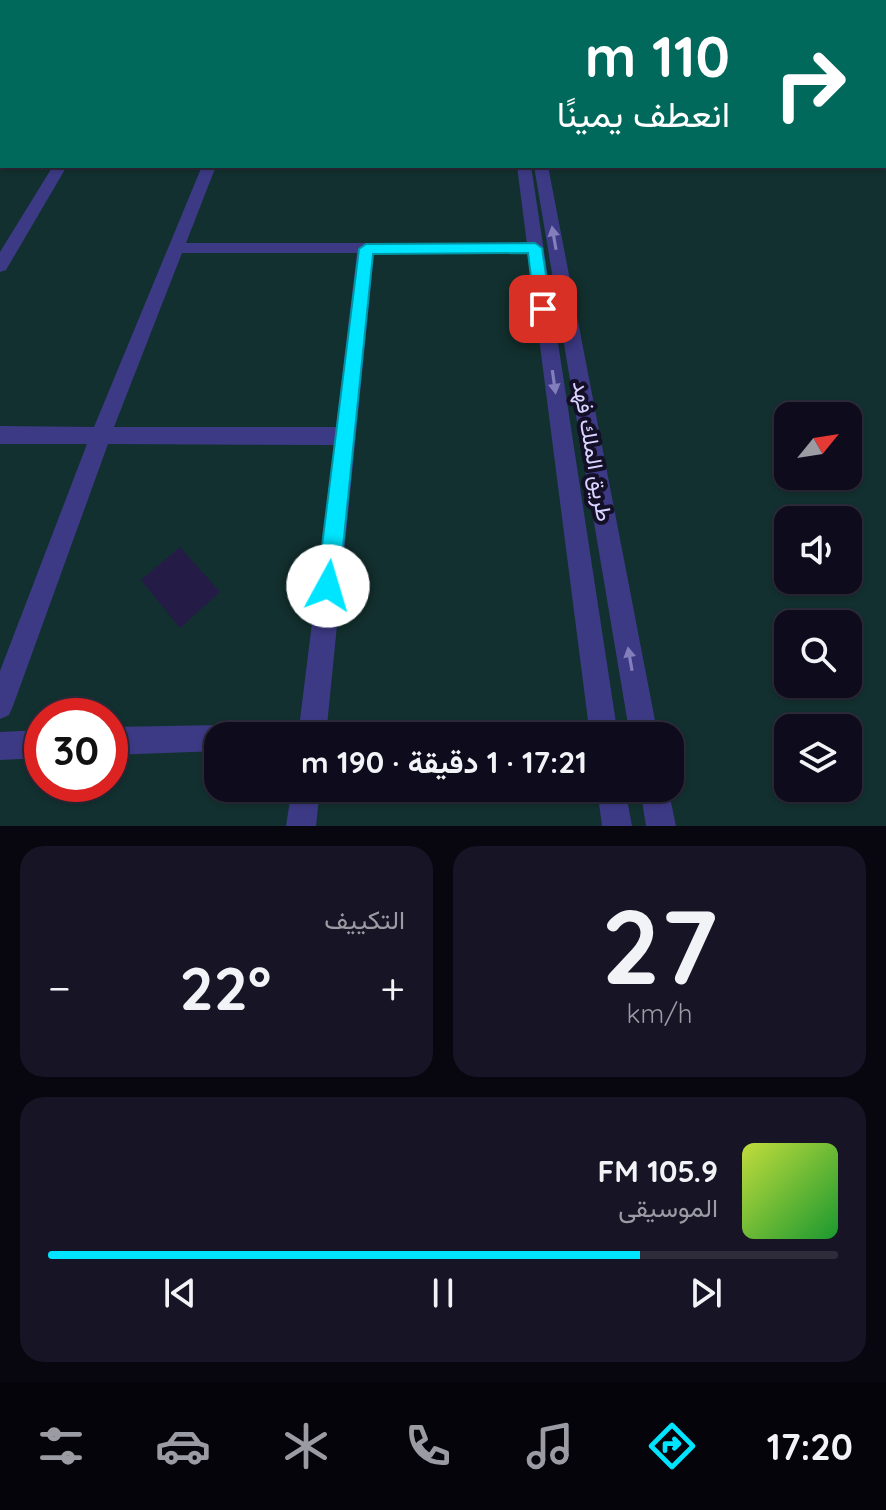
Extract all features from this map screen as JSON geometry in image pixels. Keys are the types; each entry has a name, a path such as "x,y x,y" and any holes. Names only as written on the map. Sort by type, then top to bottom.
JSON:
{"street":[{"path":"0,266 6,248 59,168"},
{"path":"0,706 102,435 208,168"},
{"name":"طريق الملك فهد","path":"524,168 602,722"},
{"name":"طريق الملك فهد","path":"541,168 641,722"},
{"path":"175,248 535,248"},
{"path":"314,722 366,249"},
{"path":"0,435 345,436"},
{"path":"128,740 204,738"},
{"path":"0,746 24,745"},
{"path":"301,826 304,802"},
{"path":"613,802 617,826"},
{"path":"657,802 661,826"}],"green space":[{"path":"0,168 886,168 886,826 0,826"}],"building":[{"path":"180,547 220,592 180,628 141,580"}],"route":[{"path":"328,586 366,249 535,248 543,309"}]}
